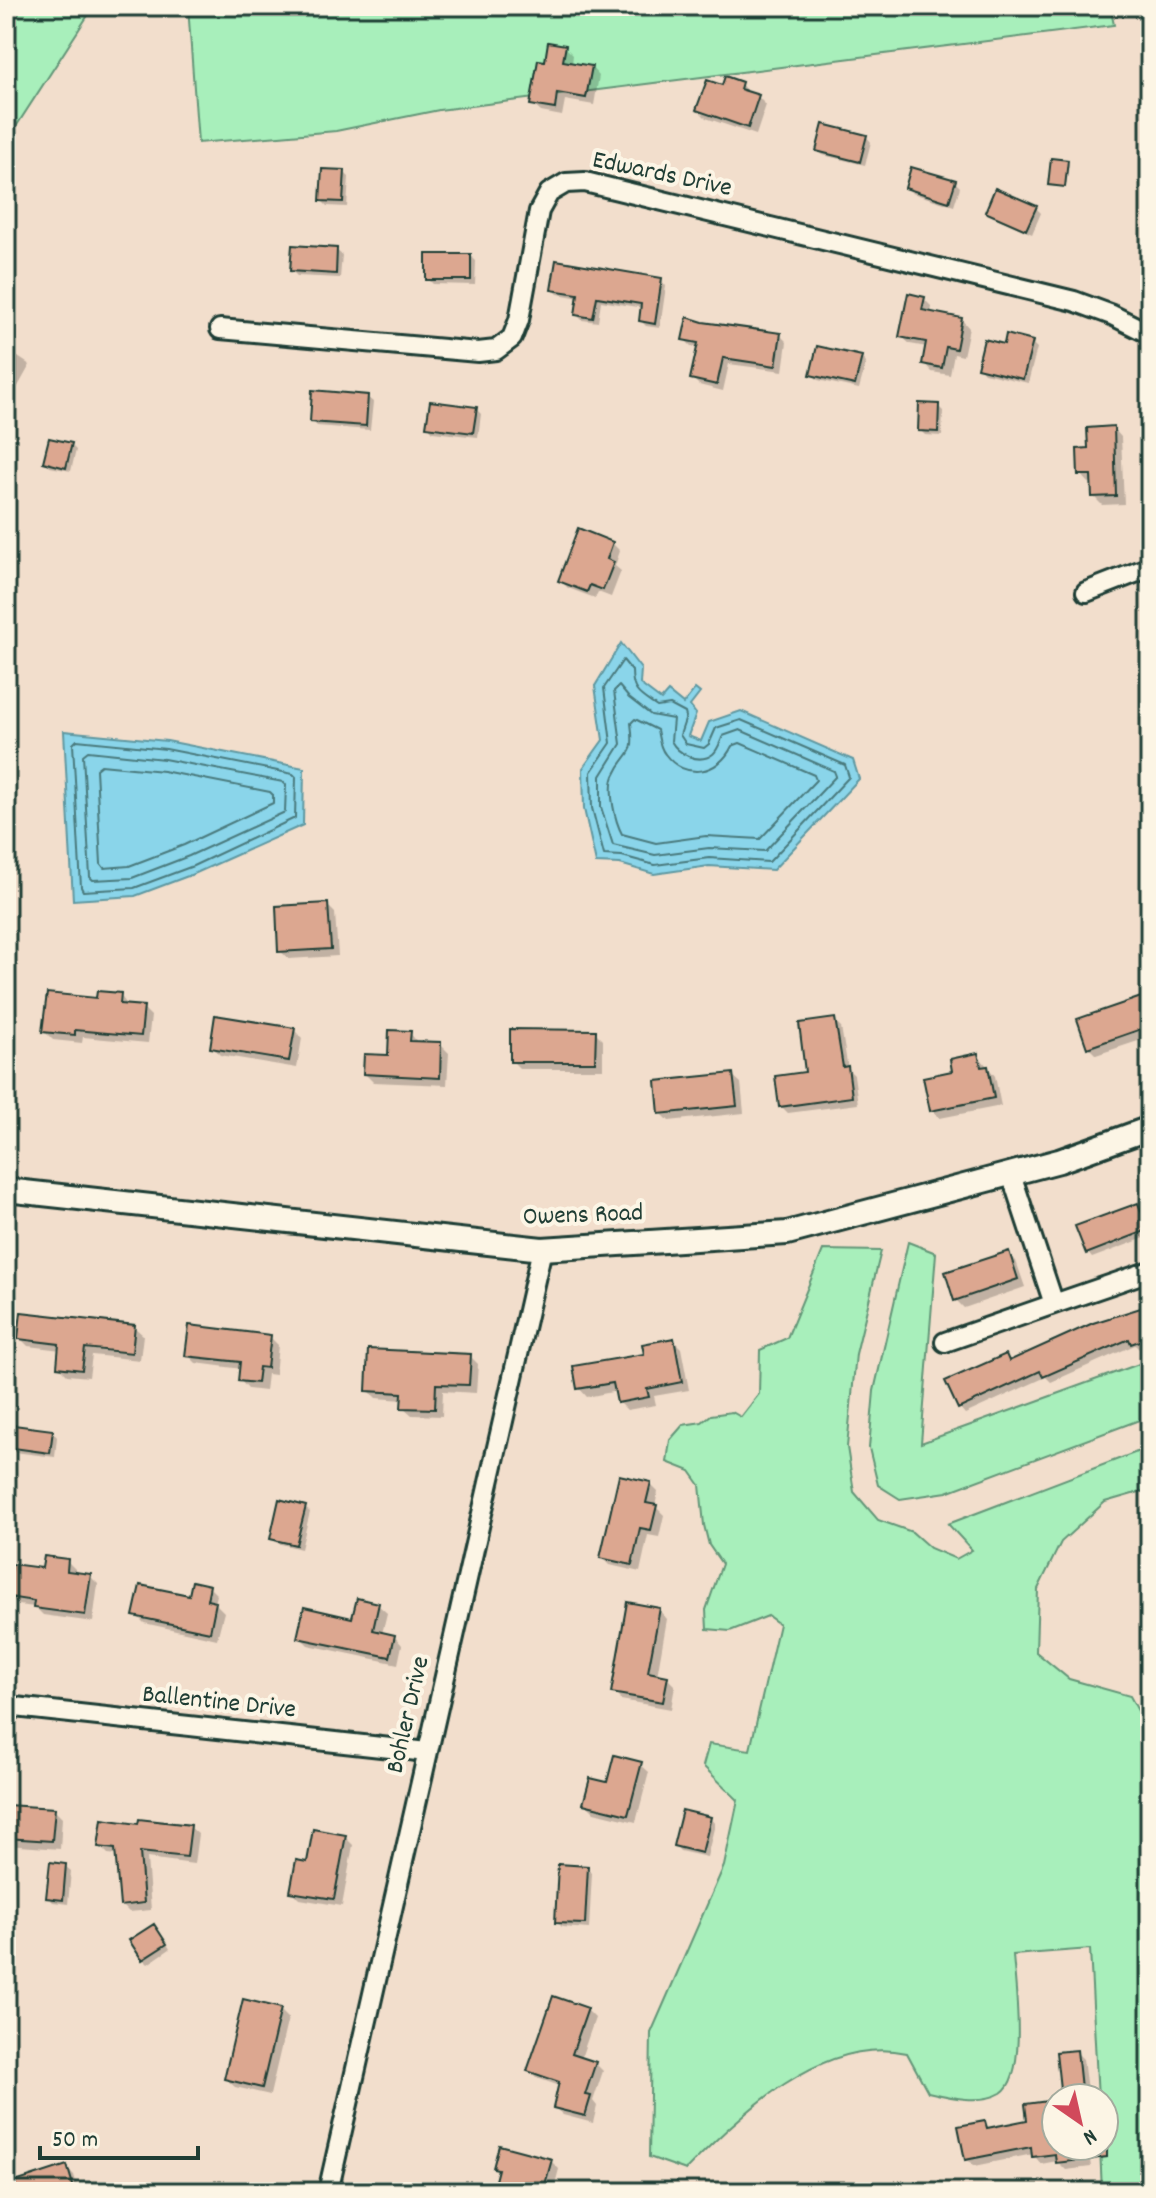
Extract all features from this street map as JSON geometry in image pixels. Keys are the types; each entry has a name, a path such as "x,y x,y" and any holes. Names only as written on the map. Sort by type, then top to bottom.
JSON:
{"street":[{"name":"Edwards Drive","path":"220,329 478,352 496,350 512,338 519,320 539,211 549,193 566,183 585,182 1074,301 1150,334"},
{"path":"1086,592 1150,567"},
{"name":"Owens Road","path":"6,1190 542,1249 787,1233 1059,1161 1150,1128"},
{"path":"1011,1174 1054,1304"},
{"name":"Bohler Drive","path":"328,2192 542,1249"},
{"path":"945,1342 1150,1271"},
{"name":"Ballentine Drive","path":"6,1706 427,1752"}],"green space":[{"path":"6,6 94,6 6,142"},
{"path":"188,6 1110,6 1114,25 439,110 336,131 198,143"},
{"path":"908,1242 936,1253 921,1443 1150,1360 1150,1416 947,1492 900,1499 878,1485 869,1448 874,1391"},
{"path":"823,1250 881,1251 856,1354 847,1447 854,1492 878,1520 912,1532 930,1548 956,1559 972,1550 948,1524 1150,1447 1150,1489 1105,1502 1061,1542 1038,1589 1036,1652 1069,1679 1130,1696 1150,1733 1150,2192 1102,2192 1101,2162 1120,2162 1120,2082 1097,2082 1090,1949 1013,1955 1018,2028 1015,2068 1009,2083 993,2097 955,2098 928,2092 907,2053 875,2050 844,2056 814,2067 785,2084 731,2126 686,2170 649,2157 651,2033 724,1866 738,1800 703,1766 709,1744 750,1750 779,1624 768,1616 730,1631 707,1629 706,1610 722,1564 709,1545 700,1485 690,1471 667,1462 670,1440 683,1425 702,1422 711,1415 732,1412 741,1417 759,1394 760,1350 787,1338"}],"water":[{"path":"621,643 641,669 640,684 661,700 668,692 683,704 695,689 700,693 690,706 696,714 688,736 701,741 709,722 741,711 853,760 859,779 773,870 709,866 654,874 620,864 596,863 584,809 583,768 603,740 595,686"},
{"path":"64,731 167,741 304,768 303,825 196,873 135,896 73,900"}],"building":[{"path":"548,42 566,45 563,61 592,66 586,98 557,93 555,109 530,105 538,60 545,61"},
{"path":"725,76 742,82 740,89 759,95 748,128 696,110 707,80 722,85"},
{"path":"823,124 867,135 860,162 816,151"},
{"path":"1051,158 1068,160 1065,187 1048,185"},
{"path":"911,167 956,180 949,202 905,188"},
{"path":"322,169 345,170 343,202 320,201"},
{"path":"995,188 1037,206 1026,230 985,212"},
{"path":"292,245 337,248 336,274 290,271"},
{"path":"426,254 471,254 471,280 426,280"},
{"path":"556,260 662,278 655,324 639,321 641,304 597,297 593,318 575,315 578,294 551,290"},
{"path":"908,293 925,297 922,310 962,318 956,349 946,347 942,368 922,364 926,342 899,337"},
{"path":"687,317 781,333 776,366 723,358 717,385 690,379 698,343 682,340"},
{"path":"1006,334 1033,341 1023,379 977,368 984,339 1004,344"},
{"path":"817,346 862,356 855,385 810,375"},
{"path":"312,390 368,395 366,426 310,422"},
{"path":"430,401 477,407 473,433 426,427"},
{"path":"919,403 939,404 938,432 918,431"},
{"path":"1114,426 1116,496 1092,497 1091,475 1078,475 1077,449 1088,448 1087,428"},
{"path":"49,438 72,443 66,468 43,462"},
{"path":"578,528 613,542 607,559 614,562 603,590 590,585 587,592 558,581"},
{"path":"328,903 331,949 278,952 276,906"},
{"path":"97,991 121,993 120,1004 144,1006 141,1036 75,1030 75,1035 42,1032 47,993 96,998"},
{"path":"1150,994 1150,1026 1087,1048 1077,1019"},
{"path":"215,1015 295,1028 289,1061 210,1048"},
{"path":"835,1018 843,1067 848,1066 852,1097 779,1107 775,1076 805,1072 799,1023"},
{"path":"510,1029 596,1030 595,1062 510,1062"},
{"path":"389,1030 411,1031 410,1041 441,1042 440,1078 363,1074 364,1054 388,1055"},
{"path":"978,1053 981,1067 988,1066 994,1098 930,1111 923,1077 952,1071 950,1059"},
{"path":"733,1073 737,1106 659,1114 656,1081"},
{"path":"1138,1203 1148,1230 1086,1254 1075,1226"},
{"path":"1009,1251 1018,1279 954,1301 945,1272"},
{"path":"1150,1305 1150,1337 1131,1344 1129,1339 1043,1377 1040,1371 958,1409 945,1381 1006,1354 1009,1361 1093,1323"},
{"path":"21,1312 135,1325 132,1353 85,1348 82,1370 57,1367 59,1344 18,1339"},
{"path":"189,1325 271,1335 267,1368 259,1367 257,1383 238,1381 240,1362 185,1356"},
{"path":"674,1338 682,1382 647,1389 649,1397 617,1403 613,1383 577,1389 573,1366 644,1354 642,1344"},
{"path":"368,1349 471,1354 469,1385 436,1384 435,1409 401,1408 402,1393 366,1391"},
{"path":"6,1424 53,1430 50,1453 6,1447"},
{"path":"619,1475 651,1482 646,1503 657,1505 651,1530 640,1528 632,1565 600,1558"},
{"path":"279,1499 306,1506 296,1545 270,1539"},
{"path":"44,1556 68,1559 67,1571 91,1574 85,1615 33,1608 34,1601 8,1597 12,1564 42,1568"},
{"path":"192,1581 210,1585 207,1600 216,1602 210,1632 133,1616 140,1585 189,1595"},
{"path":"357,1598 379,1603 373,1630 395,1635 390,1657 297,1638 304,1607 352,1618"},
{"path":"627,1602 660,1608 648,1672 668,1676 663,1702 611,1693"},
{"path":"614,1755 642,1762 628,1815 583,1804 590,1778 607,1782"},
{"path":"6,1805 55,1808 52,1841 6,1838"},
{"path":"682,1810 711,1817 702,1853 673,1846"},
{"path":"102,1819 138,1824 139,1819 191,1825 187,1857 140,1852 144,1903 120,1906 115,1849 98,1847"},
{"path":"313,1829 346,1835 334,1899 290,1892 296,1860 307,1862"},
{"path":"50,1862 66,1864 63,1900 46,1898"},
{"path":"558,1864 588,1866 585,1924 555,1923"},
{"path":"154,1924 167,1944 142,1960 129,1940"},
{"path":"553,1996 588,2008 572,2054 596,2062 585,2095 591,2096 585,2116 553,2108 559,2082 527,2071"},
{"path":"243,1999 281,2008 262,2088 224,2079"},
{"path":"1077,2050 1080,2082 1059,2082 1056,2052"},
{"path":"1040,2102 1040,2156 1032,2157 1031,2147 965,2160 958,2126 985,2121 987,2128 1027,2120 1025,2104"},
{"path":"499,2145 552,2159 543,2192 492,2192 498,2169 493,2168"},
{"path":"67,2165 75,2192 6,2192 6,2185"}]}
